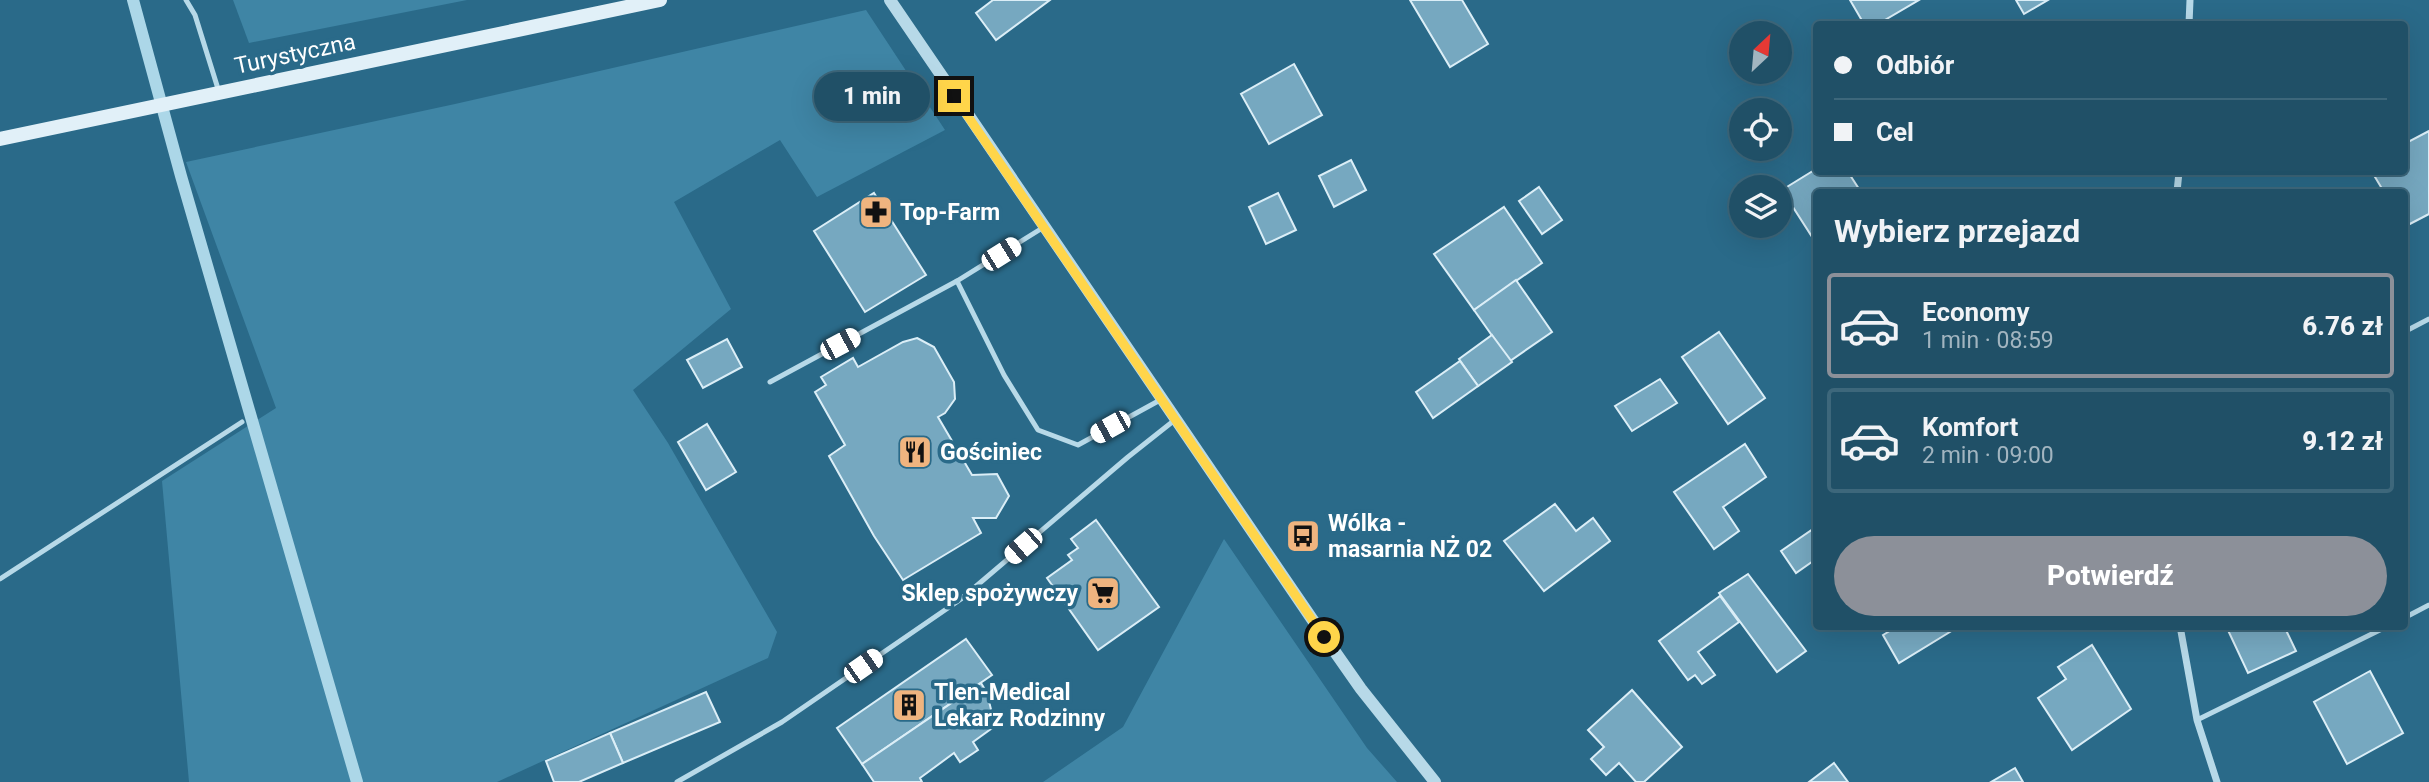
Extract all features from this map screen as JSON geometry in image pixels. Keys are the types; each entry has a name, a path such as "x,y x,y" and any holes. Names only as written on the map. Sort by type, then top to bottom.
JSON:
{"main road":[{"name":"Turystyczna","path":"0,139 599,15 660,0"}],"street":[{"path":"890,0 1361,689 1434,782"},
{"path":"2189,21 2190,0"},
{"path":"2181,630 2197,720 2217,782"}],"lane":[{"path":"186,0 195,15 219,92"},
{"path":"770,382 957,281 1044,227"},
{"path":"957,281 1004,375 1038,430 1078,445 1162,399"},
{"path":"2408,330 2429,319"},
{"path":"677,782 782,722 961,599 1176,419"},
{"path":"0,579 242,422"},
{"path":"2408,616 2429,605"},
{"path":"2197,720 2380,630"}],"shaded area":[{"path":"233,0 467,0 249,43"},
{"path":"866,10 945,130 817,197 780,140 674,202 731,309 633,390 668,443 777,632 768,658 497,782 189,782 162,481 276,408 186,162"},
{"path":"1224,539 1367,748 1397,782 1043,782 1123,727"}],"building":[{"path":"993,0 1050,0 996,40 976,13"},
{"path":"1410,0 1462,0 1488,44 1450,67"},
{"path":"1850,0 1919,0 1883,21 1862,21"},
{"path":"2016,0 2048,0 2024,14"},
{"path":"1294,64 1322,115 1269,144 1241,94"},
{"path":"2429,131 2429,214 2408,225 2408,189 2382,189 2374,175 2408,175 2408,142"},
{"path":"1351,160 1366,190 1334,207 1319,176"},
{"path":"1813,171 1813,175 1850,175 1859,189 1813,189 1813,238 1792,206 1792,184"},
{"path":"1539,187 1562,220 1542,234 1519,201"},
{"path":"874,193 926,275 865,312 814,231"},
{"path":"1278,193 1296,230 1266,244 1249,207"},
{"path":"1504,207 1542,263 1474,310 1434,254"},
{"path":"1516,280 1552,332 1510,361 1474,310"},
{"path":"1719,332 1765,398 1728,424 1682,357"},
{"path":"1492,335 1512,362 1478,386 1459,359"},
{"path":"917,338 934,347 954,382 955,399 945,413 938,417 972,475 997,474 1009,496 996,518 973,518 981,533 903,580 874,536 829,456 845,445 815,392 826,385 821,377 853,358 858,367 903,342"},
{"path":"727,339 742,367 703,388 687,360"},
{"path":"1460,361 1478,386 1433,418 1416,392"},
{"path":"1660,379 1677,403 1632,431 1615,406"},
{"path":"707,424 736,472 706,490 678,442"},
{"path":"1745,444 1766,477 1723,507 1739,531 1714,549 1674,492"},
{"path":"1555,504 1576,531 1593,518 1610,541 1544,591 1504,541"},
{"name":"Sklep spożywczy","path":"1096,520 1159,607 1098,650 1047,578 1072,560 1068,555 1078,548 1071,539"},
{"path":"1813,529 1813,561 1796,573 1781,551"},
{"path":"1748,574 1806,651 1777,672 1719,593"},
{"path":"1720,596 1739,622 1698,652 1715,675 1702,684 1695,675 1688,680 1659,641"},
{"path":"1891,630 1953,630 1899,663 1883,635"},
{"path":"2228,630 2286,630 2296,651 2248,673"},
{"name":"Tlen-Medical Lekarz Rodzinny","path":"966,639 992,675 862,764 837,728"},
{"path":"2092,645 2131,709 2072,750 2038,698 2066,679 2058,667"},
{"path":"2370,671 2403,733 2347,764 2314,702"},
{"path":"981,683 987,693 995,726 973,742 978,750 960,762 954,753 920,778 922,782 874,782 862,764"},
{"path":"1632,690 1682,747 1644,782 1636,782 1619,763 1606,775 1591,759 1604,747 1588,730"},
{"path":"706,692 720,722 623,763 610,733"},
{"path":"610,733 623,763 579,782 554,782 546,761"},
{"path":"1834,763 1848,782 1809,782"},
{"path":"2015,768 2023,782 1991,782"}],"waterway":[{"path":"133,0 181,176 357,782"}],"place":[{"name":"Top-Farm","path":"876,212"},
{"name":"Gościniec","path":"915,452"},
{"name":"Wólka - masarnia NŻ 02","path":"1303,536"},
{"name":"Sklep spożywczy","path":"1103,593"},
{"name":"Tlen-Medical Lekarz Rodzinny","path":"909,705"}],"route":[{"path":"954,96 1324,637"}]}
